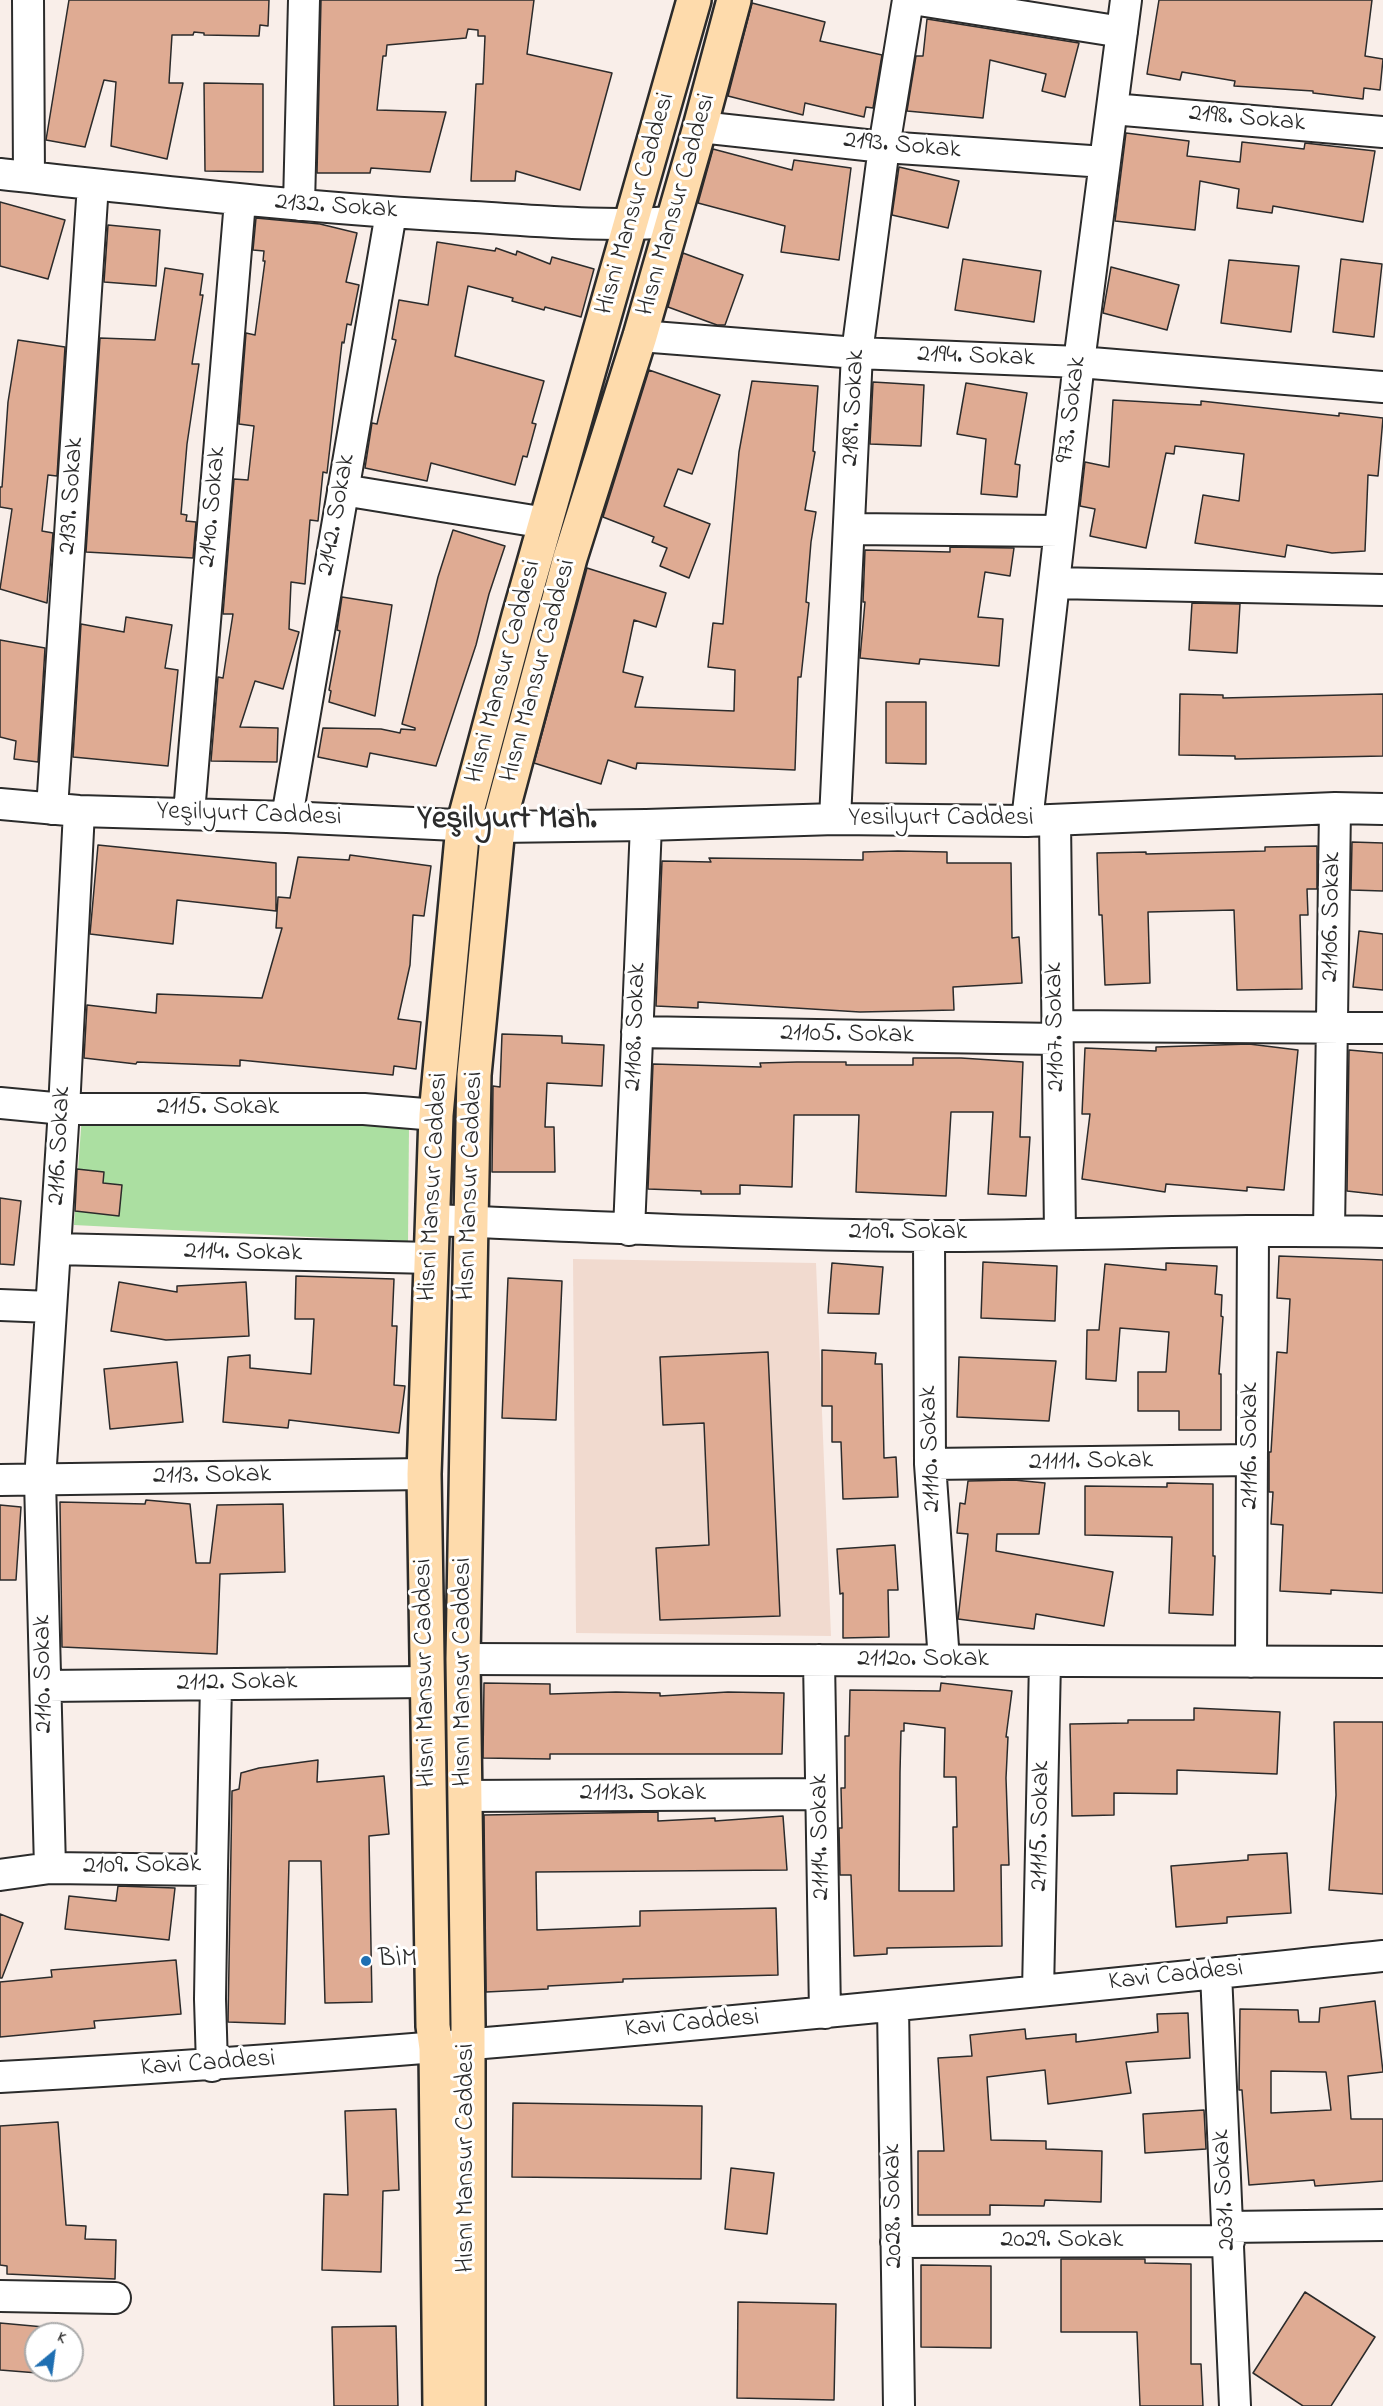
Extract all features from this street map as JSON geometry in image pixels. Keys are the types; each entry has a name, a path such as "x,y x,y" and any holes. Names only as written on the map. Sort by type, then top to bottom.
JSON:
{"main road":[{"name":"Hisni Mansur Caddesi","path":"440,2406 452,2047 432,2026 424,1474 436,1115 463,826 519,616 694,0"},
{"name":"Hısnı Mansur Caddesi","path":"468,2406 452,2047 464,1796 463,1659 474,1075 498,827 570,558 640,336 734,0"}],"street":[{"path":"14,176 28,0"},
{"path":"299,205 304,0"},
{"name":"2189. Sokak","path":"835,819 857,353 884,147 908,0"},
{"path":"919,0 1122,32"},
{"name":"973. Sokak","path":"1041,821 1059,531 1126,0"},
{"name":"2198. Sokak","path":"1112,109 1383,132"},
{"name":"2193. Sokak","path":"700,127 884,147 1105,162"},
{"name":"2132. Sokak","path":"14,176 240,201 391,213 631,225 673,222"},
{"name":"2139. Sokak","path":"66,810 93,184"},
{"name":"2140. Sokak","path":"189,813 240,201"},
{"name":"2142. Sokak","path":"287,817 391,213"},
{"name":"2194. Sokak","path":"640,336 857,353 1079,362 1383,387"},
{"path":"343,490 546,523"},
{"path":"850,529 1059,531"},
{"path":"1054,583 1383,590"},
{"name":"Yeşilyurt Caddesi","path":"0,804 66,810 189,813 498,827"},
{"name":"Yesilyurt Caddesi","path":"498,827 835,819 1041,821 1335,808 1383,808"},
{"name":"21106. Sokak","path":"1329,1231 1330,1026 1335,808"},
{"name":"2116. Sokak","path":"40,1480 64,1109 66,810"},
{"name":"21107. Sokak","path":"1041,821 1057,1033 1060,1234"},
{"name":"21108. Sokak","path":"629,1230 646,825"},
{"name":"21105. Sokak","path":"636,1032 1057,1033 1330,1026 1383,1028"},
{"name":"2115. Sokak","path":"0,1103 64,1109 364,1109 436,1115"},
{"name":"2109. Sokak","path":"433,1220 629,1230 929,1236 1253,1231 1383,1232"},
{"name":"21116. Sokak","path":"1251,1662 1253,1231"},
{"name":"21110. Sokak","path":"929,1236 930,1464 944,1661"},
{"name":"2114. Sokak","path":"55,1250 432,1258"},
{"path":"0,1305 51,1307"},
{"name":"21111. Sokak","path":"930,1464 1252,1461"},
{"name":"2113. Sokak","path":"0,1480 424,1474"},
{"name":"2110. Sokak","path":"40,1480 50,1868"},
{"name":"21120. Sokak","path":"463,1659 1383,1662"},
{"name":"21114. Sokak","path":"819,1660 825,2013"},
{"name":"21115. Sokak","path":"1038,1991 1045,1661"},
{"name":"2112. Sokak","path":"46,1686 427,1682"},
{"name":"2109. Sokak","path":"0,1875 50,1868 212,1870 216,1685"},
{"name":"21113. Sokak","path":"464,1796 821,1794"},
{"path":"212,1870 210,1999 212,2066"},
{"name":"Kavi Caddesi","path":"0,2078 212,2066 452,2047 825,2013 1383,1956"},
{"name":"2031. Sokak","path":"1216,1973 1235,2406"},
{"name":"2028. Sokak","path":"893,2006 899,2406"},
{"name":"2029. Sokak","path":"896,2242 1229,2234 1383,2225"},
{"path":"0,2296 114,2298"}],"shaded area":[{"path":"573,1259 816,1263 831,1636 576,1633"}],"green space":[{"path":"82,1115 409,1127 408,1242 74,1225"}],"building":[{"path":"69,0 269,0 268,26 260,25 259,36 204,35 204,33 194,32 193,35 172,35 169,83 183,83 167,159 111,146 116,82 104,80 85,147 46,140"},
{"path":"321,0 534,0 527,54 612,73 580,190 516,171 515,181 471,181 476,84 483,84 485,36 478,36 478,30 468,29 466,38 387,45 386,56 383,56 377,110 446,112 430,172 371,168 370,173 317,173"},
{"path":"1159,0 1372,0 1365,56 1383,59 1380,90 1364,88 1363,99 1313,93 1313,91 1234,86 1235,81 1182,72 1180,80 1147,74"},
{"path":"752,3 825,22 820,41 882,55 873,108 866,107 864,117 805,103 803,115 728,96"},
{"path":"927,19 1079,43 1065,97 1042,91 1046,74 990,60 983,118 907,111 916,56 923,56"},
{"path":"204,83 263,84 263,172 205,171"},
{"path":"1126,133 1189,141 1187,156 1240,162 1242,142 1304,149 1305,143 1375,151 1363,222 1273,206 1272,213 1237,208 1239,189 1200,181 1195,230 1115,221"},
{"path":"713,149 792,170 794,160 851,168 839,260 781,252 785,226 698,203"},
{"path":"899,167 959,181 948,228 892,215"},
{"path":"0,202 65,220 48,279 0,266"},
{"path":"256,218 320,224 357,233 346,282 359,285 351,325 347,324 344,343 342,342 327,473 323,472 318,521 310,520 305,584 291,582 289,629 299,632 283,689 255,681 240,727 278,728 277,762 211,761 218,677 223,678 233,614 223,614 234,479 248,480 254,426 239,424 246,333 255,335 265,261 263,261 264,251 253,250"},
{"path":"108,225 160,230 156,286 104,282"},
{"path":"437,242 495,251 496,248 516,255 517,251 550,264 552,257 594,269 581,317 545,307 544,310 512,301 513,298 468,286 455,356 544,381 532,423 536,424 527,457 523,456 515,485 431,463 427,481 365,468 372,423 377,424 396,340 392,339 399,300 428,305"},
{"path":"683,253 743,275 725,325 717,325 668,307"},
{"path":"963,259 1041,271 1034,322 955,310"},
{"path":"1341,259 1382,264 1374,337 1333,332"},
{"path":"1229,260 1299,266 1291,332 1221,323"},
{"path":"1111,267 1179,285 1167,330 1103,313"},
{"path":"165,268 203,274 200,295 203,295 192,364 199,364 187,444 181,514 187,515 186,521 196,522 193,558 86,552 100,338 155,340"},
{"path":"18,340 65,347 57,476 48,475 42,531 53,533 47,603 0,589 12,509 0,507 0,487 2,487 8,402"},
{"path":"649,370 720,395 692,474 678,469 664,506 710,524 689,578 660,566 667,548 652,542 654,537 603,517"},
{"path":"752,381 818,386 813,451 815,452 805,510 816,512 811,542 806,602 809,603 801,677 798,677 795,770 637,763 636,769 608,760 601,784 534,763 587,568 666,593 656,627 634,620 623,672 643,677 635,707 734,711 735,670 708,667 713,623 723,624 739,452"},
{"path":"873,382 924,385 921,446 870,444"},
{"path":"966,383 1027,393 1015,464 1020,465 1017,497 981,494 986,439 957,434"},
{"path":"1113,400 1201,405 1201,401 1339,416 1339,413 1383,418 1378,476 1368,475 1365,551 1332,553 1287,545 1285,557 1195,543 1203,495 1239,501 1244,454 1175,446 1174,454 1166,453 1146,548 1090,536 1095,509 1080,506 1085,462 1109,467"},
{"path":"453,530 505,546 489,594 476,645 436,766 370,753 367,767 318,757 323,728 381,729 400,733 401,729 415,730 415,728 402,724 438,577"},
{"path":"950,547 1014,548 1010,576 985,572 978,617 1003,619 999,666 920,659 919,664 860,658 865,602 863,602 865,550 950,552"},
{"path":"342,597 392,605 375,716 329,702 331,691 329,690 340,631 337,630"},
{"path":"1192,603 1240,604 1237,653 1189,650"},
{"path":"126,617 172,625 165,668 178,670 168,766 73,757 81,624 124,632"},
{"path":"0,640 45,648 38,762 14,759 16,741 0,737"},
{"path":"1180,694 1223,695 1223,698 1383,694 1383,756 1235,759 1235,756 1179,755"},
{"path":"886,702 926,702 926,764 886,763"},
{"path":"1352,842 1383,843 1383,891 1351,890"},
{"path":"98,845 276,863 276,911 177,900 173,944 90,934"},
{"path":"1317,846 1317,889 1307,889 1308,915 1300,915 1302,989 1237,990 1234,910 1148,912 1150,983 1105,985 1097,853 1265,851 1265,847"},
{"path":"863,852 947,852 947,863 1011,863 1012,938 1019,937 1022,983 953,987 954,1010 860,1012 698,1002 698,1008 656,1006 662,861 711,862 709,858 863,860"},
{"path":"350,855 431,866 424,916 413,915 410,965 398,1019 421,1022 416,1069 394,1066 393,1075 240,1060 240,1066 137,1062 136,1064 84,1058 87,1005 156,1013 157,994 262,998 282,928 276,928 278,897 290,898 298,857 349,860"},
{"path":"1359,931 1383,934 1383,990 1353,987"},
{"path":"502,1034 562,1036 562,1043 604,1045 602,1086 547,1083 545,1127 554,1127 555,1172 492,1172 493,1086 500,1087"},
{"path":"1249,1044 1298,1050 1284,1190 1247,1187 1247,1191 1166,1184 1165,1192 1082,1179 1090,1114 1082,1114 1085,1048 1156,1051 1156,1047"},
{"path":"1349,1050 1383,1053 1383,1195 1347,1191"},
{"path":"913,1058 1023,1062 1020,1137 1030,1137 1026,1196 988,1194 993,1112 951,1112 946,1196 856,1192 859,1115 794,1115 792,1187 740,1185 740,1194 701,1194 701,1191 648,1189 653,1064 761,1067 760,1063 846,1062 846,1065 913,1065"},
{"path":"77,1169 104,1172 103,1183 122,1185 119,1216 75,1211"},
{"path":"0,1198 21,1201 14,1265 0,1264"},
{"path":"1279,1256 1383,1260 1383,1593 1331,1590 1331,1594 1280,1591 1283,1525 1271,1524 1273,1492 1269,1492 1269,1452 1271,1452 1277,1352 1287,1353 1290,1299 1277,1298"},
{"path":"983,1262 1057,1266 1055,1321 981,1318"},
{"path":"832,1263 883,1267 879,1314 828,1313"},
{"path":"1166,1263 1217,1266 1215,1294 1222,1295 1221,1316 1223,1317 1219,1374 1221,1374 1221,1430 1179,1430 1179,1411 1138,1411 1138,1372 1166,1372 1169,1332 1120,1328 1116,1381 1086,1379 1087,1330 1099,1330 1105,1264 1166,1270"},
{"path":"296,1276 394,1279 392,1326 397,1326 394,1385 405,1386 399,1433 289,1420 288,1428 223,1422 228,1357 250,1355 250,1368 311,1374 314,1319 295,1319"},
{"path":"508,1278 562,1281 556,1420 502,1418"},
{"path":"119,1282 177,1292 177,1286 246,1282 249,1336 166,1340 111,1331"},
{"path":"822,1350 876,1353 875,1364 882,1364 884,1458 896,1457 898,1497 843,1499 841,1442 832,1442 832,1406 822,1406"},
{"path":"768,1352 780,1616 660,1620 656,1548 709,1545 704,1423 663,1425 660,1357"},
{"path":"959,1357 1056,1361 1049,1421 957,1417"},
{"path":"177,1362 183,1422 110,1429 104,1369"},
{"path":"1014,1480 1045,1483 1039,1534 997,1534 996,1551 1113,1572 1104,1626 1036,1614 1034,1629 958,1619 968,1534 957,1533 960,1503 965,1504 968,1481"},
{"path":"1167,1483 1213,1484 1213,1556 1215,1556 1213,1615 1169,1613 1172,1537 1085,1535 1085,1486 1167,1487"},
{"path":"146,1500 190,1504 196,1563 210,1563 217,1505 283,1504 285,1572 220,1574 217,1654 62,1647 60,1502 145,1504"},
{"path":"0,1505 21,1507 16,1580 0,1580"},
{"path":"895,1545 898,1590 888,1590 889,1637 843,1638 843,1593 840,1594 837,1549"},
{"path":"484,1683 550,1684 550,1694 616,1692 660,1693 660,1696 728,1692 784,1693 782,1754 550,1754 550,1759 483,1758"},
{"path":"941,1683 1012,1691 1006,1737 1008,1737 1006,1778 1009,1865 1001,1865 1002,1946 887,1948 887,1954 854,1956 851,1875 840,1875 839,1828 842,1828 841,1788 845,1788 845,1736 849,1736 850,1690 940,1691","holes":["904,1723 945,1728 944,1777 956,1777 957,1827 953,1827 954,1891 899,1891 901,1731 904,1731"]},
{"path":"1194,1708 1280,1712 1277,1774 1177,1770 1177,1794 1114,1793 1114,1815 1072,1816 1070,1724 1128,1723 1128,1720 1194,1720"},
{"path":"1334,1722 1383,1722 1383,1894 1329,1890 1336,1795"},
{"path":"318,1760 317,1782 384,1776 389,1834 369,1836 372,2002 325,2003 321,1861 289,1861 285,2024 228,2022 232,1791 239,1789 241,1773 259,1768"},
{"path":"658,1812 658,1821 715,1818 715,1821 783,1816 787,1870 536,1872 537,1930 640,1926 640,1911 776,1908 778,1975 623,1979 623,1982 486,1992 484,1815"},
{"path":"1287,1853 1291,1913 1227,1917 1227,1923 1176,1927 1171,1866 1248,1860 1248,1855"},
{"path":"118,1886 175,1888 169,1940 65,1929 69,1896 116,1901"},
{"path":"0,1914 23,1923 2,1978 0,1978"},
{"path":"176,1960 181,2014 94,2021 95,2028 0,2037 0,1982 52,1977 51,1970"},
{"path":"1375,2001 1383,2072 1348,2076 1351,2119 1383,2119 1383,2181 1315,2186 1314,2180 1249,2185 1242,2090 1239,2090 1240,2009 1298,2010 1299,2022 1319,2022 1320,2008","holes":["1271,2071 1326,2072 1331,2110 1271,2113"]},
{"path":"1188,2013 1190,2058 1126,2062 1131,2093 1048,2104 1045,2070 987,2077 991,2140 1046,2141 1046,2149 1102,2151 1101,2202 1045,2200 1044,2206 990,2205 990,2215 918,2215 918,2151 944,2151 938,2058 972,2056 970,2035 1025,2029 1026,2039 1076,2034 1076,2042 1158,2032 1157,2014"},
{"path":"513,2103 702,2106 701,2179 512,2177"},
{"path":"396,2109 399,2190 383,2191 381,2272 322,2270 324,2194 348,2195 345,2111"},
{"path":"1204,2110 1206,2149 1145,2153 1143,2114"},
{"path":"58,2122 66,2225 86,2226 85,2239 116,2240 115,2279 7,2274 7,2266 0,2265 0,2126"},
{"path":"731,2168 774,2173 767,2234 725,2229"},
{"path":"1061,2259 1145,2259 1145,2263 1191,2264 1191,2364 1201,2364 1203,2406 1140,2406 1137,2332 1061,2332"},
{"path":"921,2265 991,2266 991,2348 921,2347"},
{"path":"1305,2292 1375,2337 1331,2406 1303,2406 1253,2373"},
{"path":"738,2302 836,2304 834,2400 737,2398"},
{"path":"0,2323 24,2325 24,2372 0,2370"},
{"path":"396,2326 398,2406 334,2406 332,2327"}],"place":[{"name":"BİM","path":"366,1961"}],"district":[{"name":"Yeşilyurt Mah.","path":"507,822"}]}
